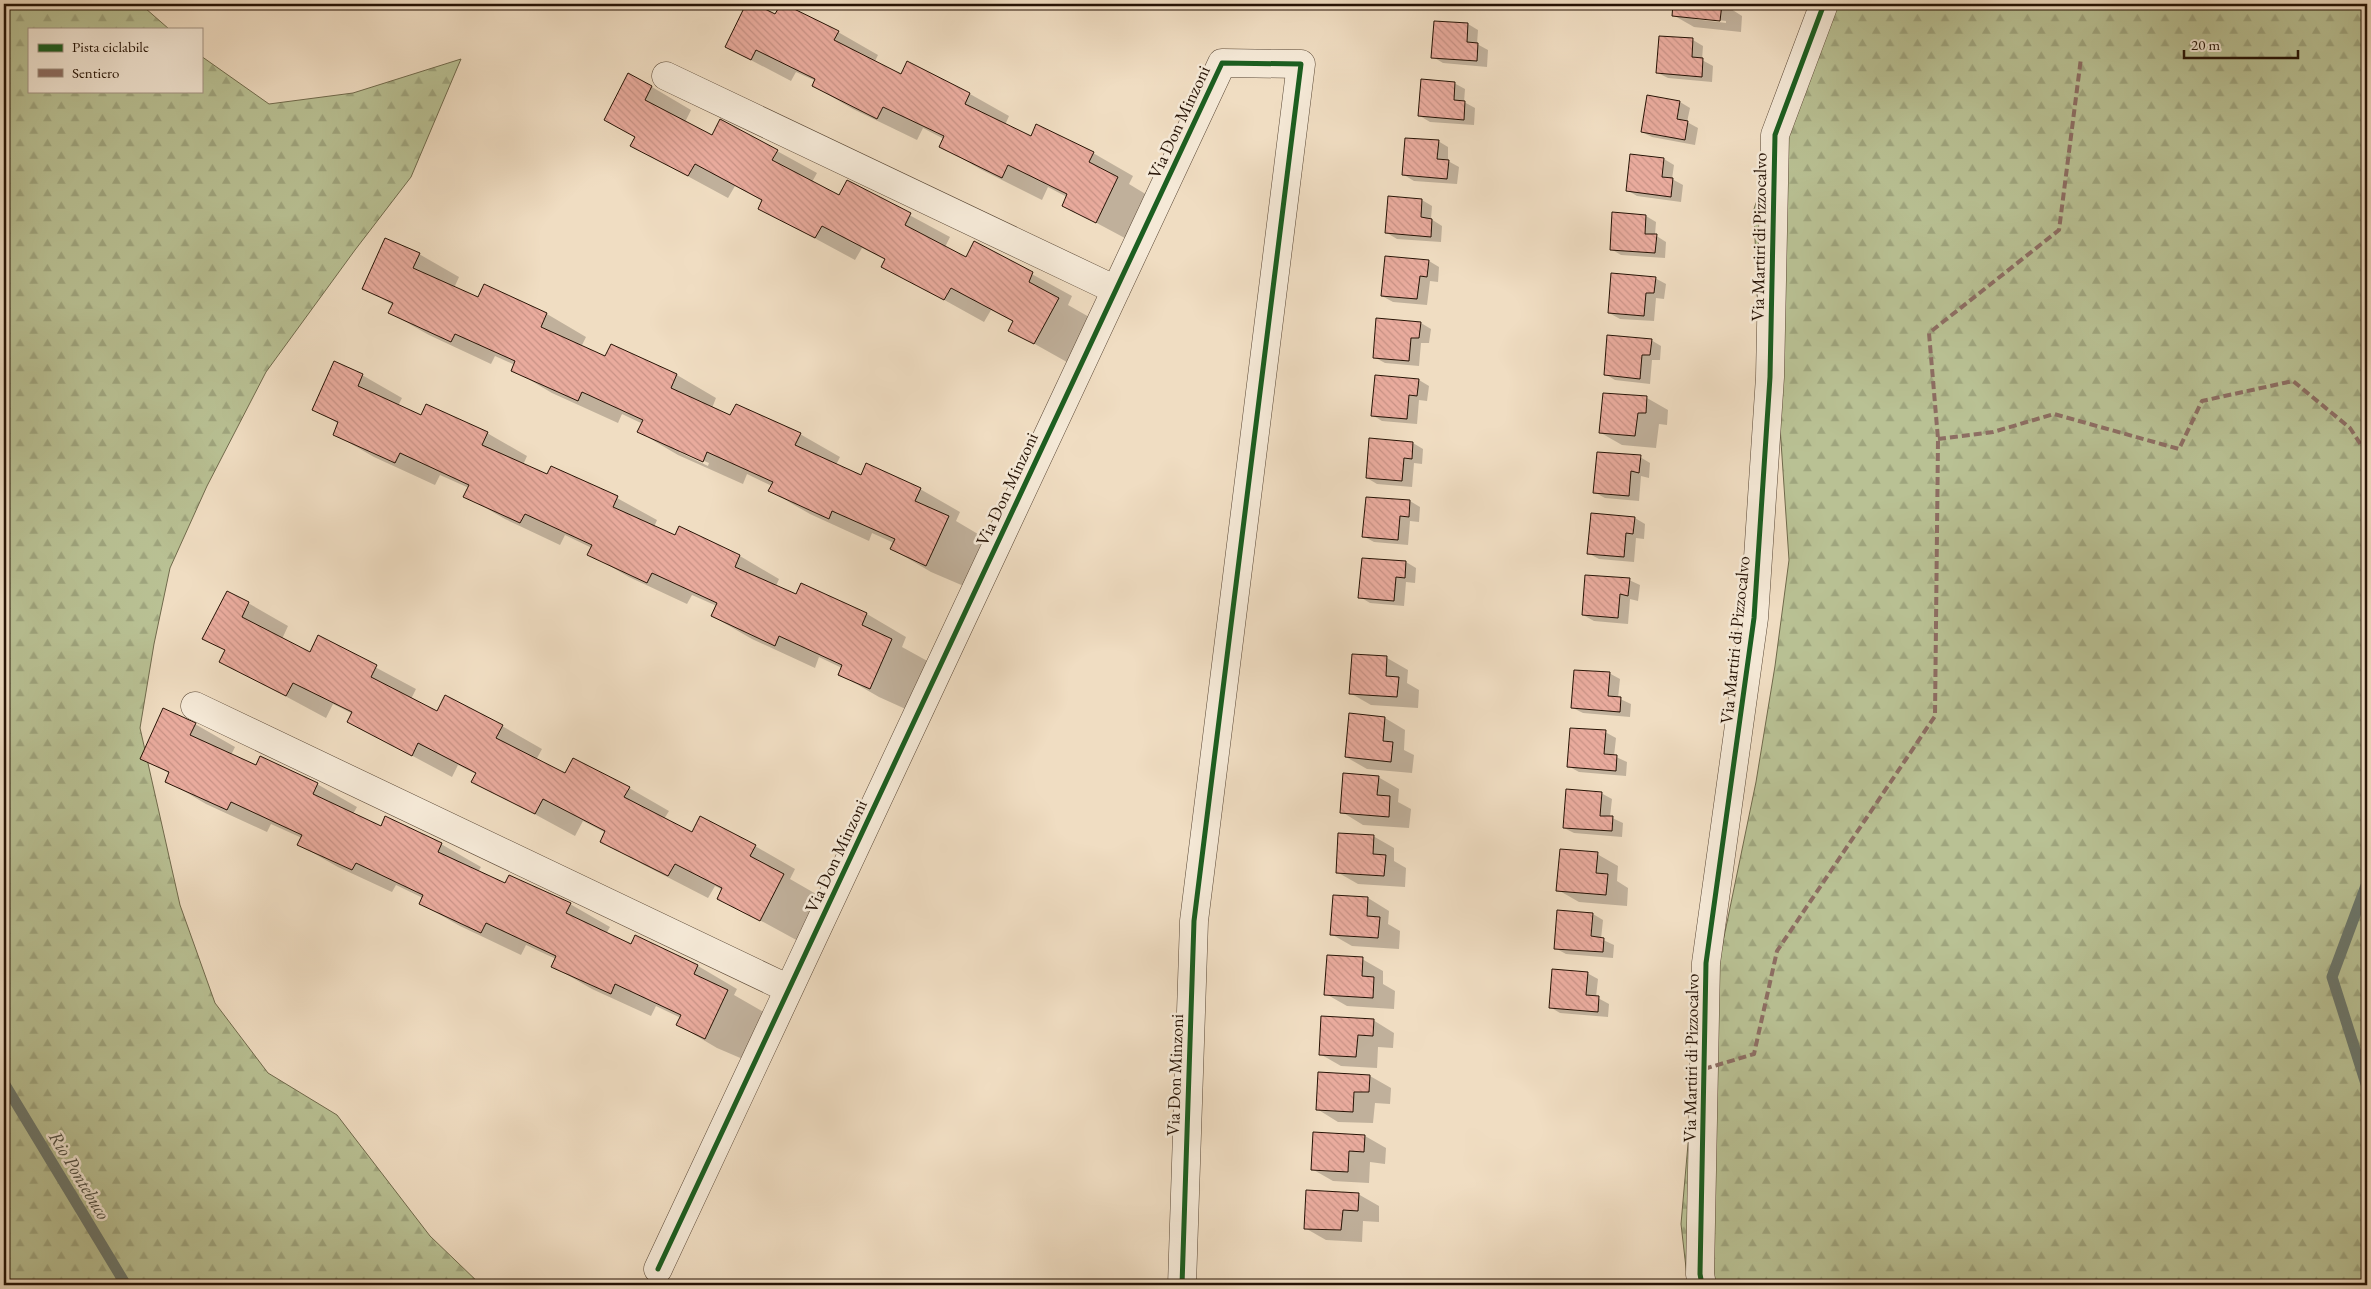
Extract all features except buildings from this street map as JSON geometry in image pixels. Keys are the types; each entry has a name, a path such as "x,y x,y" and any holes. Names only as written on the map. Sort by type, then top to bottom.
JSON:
{"street":[{"name":"Via Martiri di Pizzocalvo","path":"1702,1285 1706,963 1754,618 1770,377 1775,135 1824,4"},
{"name":"Via Don Minzoni","path":"658,1270 1222,63 1301,64 1194,921 1182,1285"},
{"path":"666,76 1116,290"},
{"path":"195,706 789,989"}],"green space":[{"path":"4,4 143,4 168,28 28,28 28,92 202,92 202,57 269,104 353,93 461,59 411,177 266,372 207,486 170,568 154,644 140,728 180,905 215,1003 268,1073 337,1115 430,1236 481,1285 4,1285"},
{"path":"1822,4 2367,4 2367,1285 1688,1285 1681,1224 1693,1087 1756,782 1775,666 1789,560 1778,397 1757,295 1754,209"}],"waterway":[{"path":"2367,883 2332,977 2367,1087"},
{"name":"Rio Pontebuco","path":"4,1083 126,1285"}],"marked path":[{"path":"1704,1069 1754,1054 1777,951 1935,716 1938,439 1929,333 2059,230 2081,58"},
{"path":"1938,439 1993,432 2054,414 2179,449 2202,401 2293,381 2350,428 2367,454"}],"cycle path":[{"path":"1702,1285 1700,1274 1706,963 1754,618 1770,377 1775,135 1824,4"},
{"path":"658,1269 1222,63 1301,64 1194,921 1182,1285"}]}
